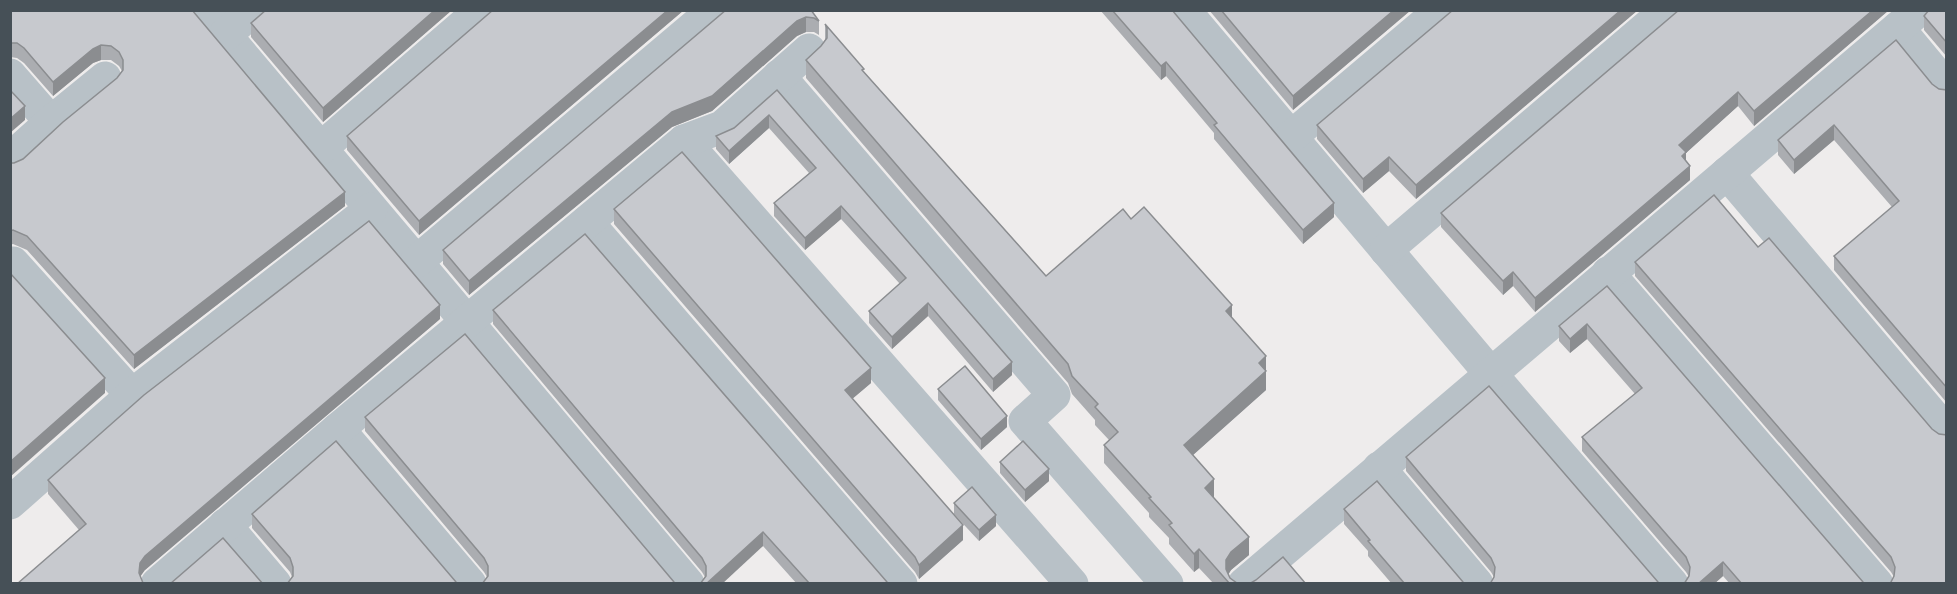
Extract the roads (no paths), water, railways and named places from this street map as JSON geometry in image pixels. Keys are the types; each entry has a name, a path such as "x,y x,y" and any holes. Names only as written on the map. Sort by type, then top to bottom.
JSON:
{"street":[{"path":"204,10 688,584"},
{"path":"225,35 254,10"},
{"path":"320,149 481,10"},
{"path":"416,262 714,10"},
{"path":"1292,136 1441,10"},
{"path":"1386,250 1667,10"},
{"path":"1191,13 1386,250 1672,584"},
{"path":"1244,584 1908,19 1947,86"},
{"path":"157,584 338,429 684,141 722,127 809,50"},
{"path":"10,75 51,122"},
{"path":"778,76 1054,395 1025,421 1167,584"},
{"path":"10,159 105,78"},
{"path":"684,141 1072,584"},
{"path":"1727,172 1947,431"},
{"path":"15,490 132,395 371,209"},
{"path":"587,222 901,584"},
{"path":"10,263 13,263 132,395"},
{"path":"1608,273 1877,584"},
{"path":"338,429 470,584"},
{"path":"1379,468 1477,584"},
{"path":"225,525 275,584"}]}
